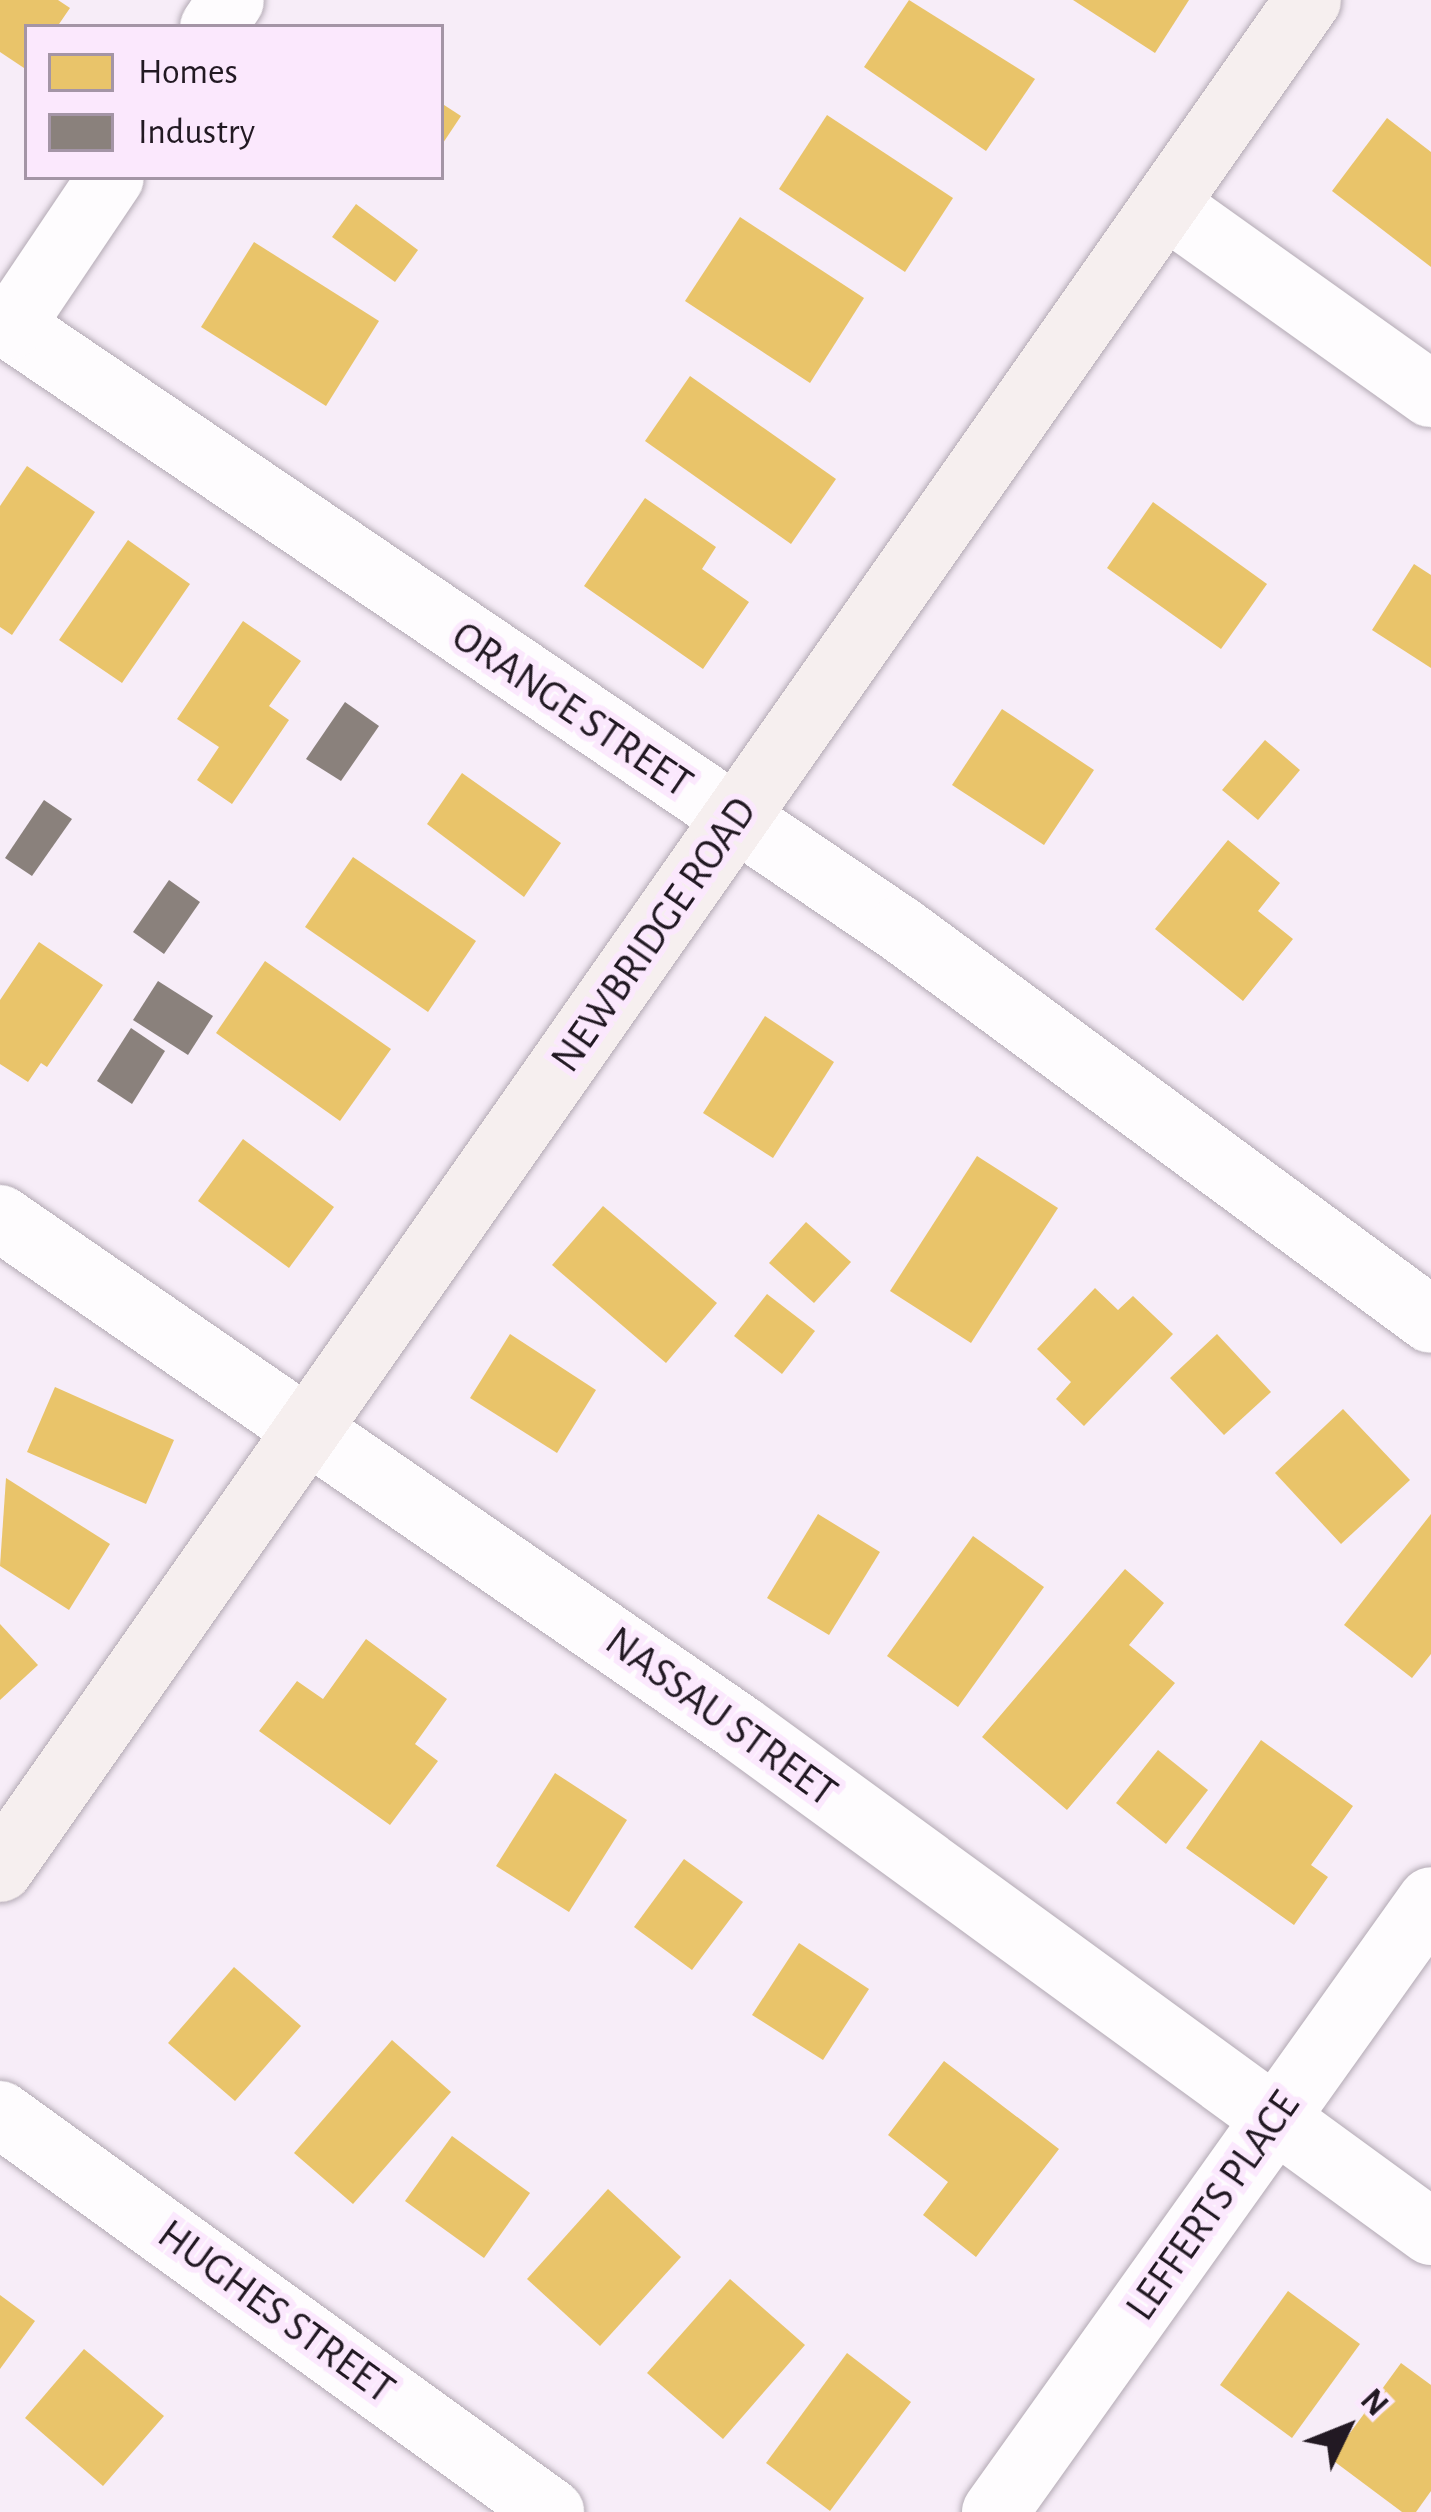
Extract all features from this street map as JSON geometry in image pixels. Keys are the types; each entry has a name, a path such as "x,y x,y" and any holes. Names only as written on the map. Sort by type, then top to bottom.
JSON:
{"main road":[{"name":"NEWBRIDGE ROAD","path":"0,1870 1308,0"}],"street":[{"path":"5,322 109,180"},
{"path":"1166,206 1431,394"},
{"name":"ORANGE STREET","path":"5,322 900,929 1431,1319"},
{"name":"NASSAU STREET","path":"0,1218 740,1728 1273,2122 1431,2232"},
{"name":"LEFFERTS PLACE","path":"995,2512 1431,1900"},
{"name":"HUGHES STREET","path":"0,2114 551,2512"}],"building: Homes":[{"path":"0,0 58,0 70,8 59,24 24,24 24,68 0,52"},
{"path":"909,0 1035,79 986,151 864,67"},
{"path":"1073,0 1189,0 1155,53"},
{"path":"444,105 461,116 444,142"},
{"path":"827,115 953,198 905,272 779,189"},
{"path":"1387,118 1431,152 1431,267 1332,191"},
{"path":"356,204 418,250 395,282 332,237"},
{"path":"740,217 864,298 810,383 685,301"},
{"path":"254,242 379,321 326,406 201,327"},
{"path":"690,376 836,479 791,544 645,441"},
{"path":"27,466 95,512 12,635 0,627 0,506"},
{"path":"645,498 716,547 702,569 749,602 703,669 584,586"},
{"path":"1153,502 1267,584 1221,649 1107,568"},
{"path":"128,540 190,584 122,683 59,640"},
{"path":"1414,564 1431,575 1431,668 1372,630"},
{"path":"243,621 301,661 269,706 289,720 232,804 197,780 219,747 177,719"},
{"path":"1002,709 1094,770 1044,845 952,785"},
{"path":"1265,740 1300,770 1258,820 1222,790"},
{"path":"462,773 561,843 524,897 427,824"},
{"path":"1228,840 1280,883 1258,911 1293,939 1243,1001 1155,929"},
{"path":"353,857 476,941 428,1012 305,927"},
{"path":"39,942 103,985 47,1067 41,1063 28,1082 0,1064 0,1000"},
{"path":"265,961 391,1049 340,1121 216,1033"},
{"path":"765,1016 834,1062 773,1158 703,1113"},
{"path":"243,1139 334,1207 289,1268 198,1201"},
{"path":"977,1156 1058,1208 971,1343 890,1291"},
{"path":"603,1206 717,1303 666,1363 552,1265"},
{"path":"806,1222 851,1262 814,1303 769,1263"},
{"path":"1095,1288 1118,1310 1133,1296 1173,1334 1084,1426 1056,1399 1071,1382 1037,1349"},
{"path":"767,1294 815,1331 782,1374 734,1336"},
{"path":"510,1334 596,1390 557,1453 470,1398"},
{"path":"1217,1334 1271,1392 1224,1435 1170,1378"},
{"path":"55,1387 174,1440 146,1504 27,1452"},
{"path":"1343,1409 1410,1480 1341,1544 1275,1473"},
{"path":"6,1478 110,1544 69,1610 0,1566"},
{"path":"818,1514 880,1552 829,1635 767,1598"},
{"path":"1431,1514 1431,1654 1412,1678 1344,1625"},
{"path":"973,1536 1044,1587 958,1707 887,1656"},
{"path":"1125,1569 1164,1603 1129,1645 1175,1683 1067,1810 982,1737"},
{"path":"0,1624 38,1665 0,1700"},
{"path":"366,1639 447,1699 415,1744 438,1761 390,1825 259,1731 297,1681 323,1699"},
{"path":"1261,1740 1353,1806 1311,1865 1328,1877 1294,1925 1186,1848"},
{"path":"1158,1750 1208,1790 1166,1844 1116,1803"},
{"path":"555,1773 627,1820 569,1912 496,1866"},
{"path":"684,1859 743,1902 692,1970 634,1927"},
{"path":"799,1943 869,1989 823,2060 752,2015"},
{"path":"234,1967 301,2026 235,2101 168,2043"},
{"path":"392,2040 451,2092 353,2204 294,2153"},
{"path":"944,2061 1059,2149 976,2257 923,2215 948,2182 888,2135"},
{"path":"452,2136 530,2193 484,2258 405,2201"},
{"path":"608,2189 681,2257 600,2346 527,2279"},
{"path":"730,2279 805,2345 723,2439 647,2373"},
{"path":"1288,2291 1360,2344 1292,2438 1220,2385"},
{"path":"0,2295 35,2321 0,2369"},
{"path":"84,2349 164,2416 103,2486 25,2418"},
{"path":"847,2353 911,2402 830,2511 766,2463"},
{"path":"1401,2363 1431,2385 1431,2491 1416,2512 1402,2512 1331,2459"}],"building: Industry":[{"path":"345,702 379,726 341,781 306,759"},
{"path":"44,800 72,819 32,876 5,858"},
{"path":"169,880 200,902 164,954 133,932"},
{"path":"158,981 213,1016 188,1055 133,1020"},
{"path":"131,1028 165,1051 132,1104 97,1081"}]}
